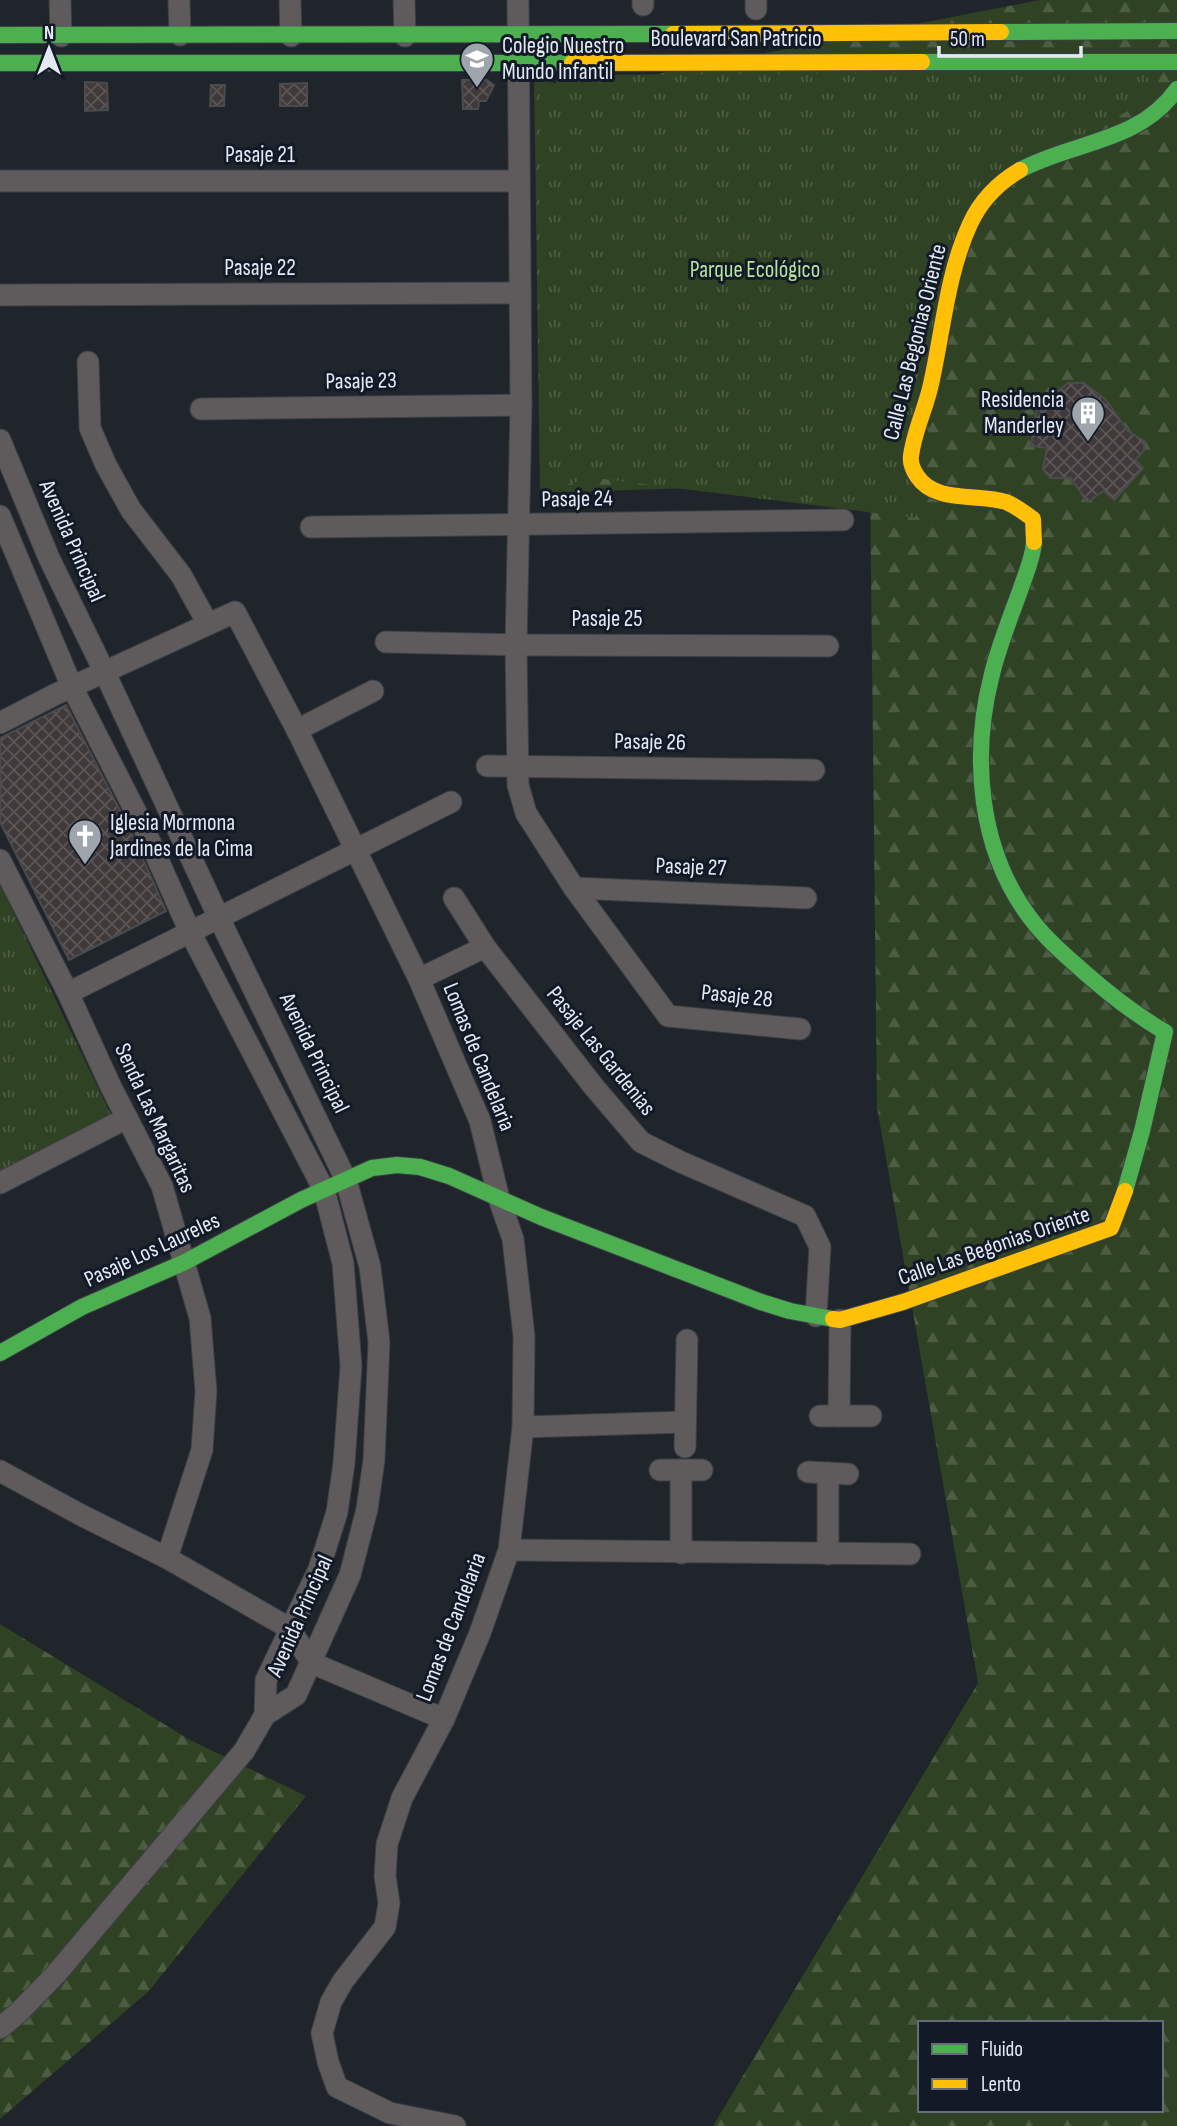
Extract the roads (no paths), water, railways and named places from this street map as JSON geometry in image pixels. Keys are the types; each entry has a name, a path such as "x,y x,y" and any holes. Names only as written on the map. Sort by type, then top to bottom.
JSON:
{"street":[{"path":"60,0 61,36"},
{"path":"179,0 180,35"},
{"path":"290,0 290,36"},
{"path":"404,0 405,36"},
{"path":"518,0 522,405 516,645 518,785 526,813 574,888"},
{"name":"Boulevard San Patricio","path":"0,35 405,36 1177,31"},
{"name":"Boulevard San Patricio","path":"0,63 1177,62"},
{"name":"Calle Las Begonias Oriente","path":"324,1190 372,1168 397,1165 420,1167 449,1176 499,1199 761,1302 790,1311 840,1320 903,1302 1111,1228 1129,1185 1140,1148 1165,1032 1141,1019 1106,992 1062,952 1024,911 1002,870 989,828 982,787 982,716 991,674 1033,551 1033,519 1003,501 963,497 929,487 917,478 910,459 931,384 956,267 976,209 994,187 1017,171 1139,125 1158,114 1177,89"},
{"name":"Pasaje 21","path":"0,181 519,181"},
{"name":"Pasaje 22","path":"0,295 520,293"},
{"path":"88,362 90,428 106,465 131,510 181,575 208,624"},
{"name":"Pasaje 23","path":"201,409 522,405"},
{"name":"Avenida Principal","path":"0,440 48,558 106,673 219,918 346,1180 370,1267 379,1342 374,1461 367,1509 350,1575 312,1663 296,1695 265,1716"},
{"name":"Avenida Principal","path":"0,516 72,687 143,825 190,932 324,1190 344,1263 351,1366 344,1463 337,1513 319,1569 266,1680 265,1716"},
{"name":"Pasaje 24","path":"311,527 843,520"},
{"name":"Lomas de Candelaria","path":"0,723 235,612 297,730 419,979 480,1121 499,1199 513,1239 524,1336 523,1427 509,1550 480,1633 444,1718 402,1798 387,1844 386,1877 389,1903 385,1927 331,2002 322,2033 337,2087 390,2113 455,2126"},
{"name":"Pasaje 25","path":"386,642 828,646"},
{"path":"297,730 373,691"},
{"name":"Pasaje 26","path":"486,766 814,770"},
{"path":"68,993 451,802"},
{"name":"Senda Las Margaritas","path":"0,860 162,1186 200,1318 206,1391 202,1450 167,1558"},
{"name":"Pasaje 27","path":"574,888 806,898"},
{"name":"Pasaje 28","path":"574,888 668,1016 800,1029"},
{"name":"Pasaje Las Gardenias","path":"454,898 485,947 594,1087 641,1142 805,1216 820,1247 816,1316"},
{"path":"419,979 485,947"},
{"path":"0,1182 127,1118"},
{"name":"Pasaje Los Laureles","path":"0,1353 82,1307 185,1262 324,1190"},
{"path":"840,1320 830,1416 871,1416"},
{"path":"685,1447 687,1340"},
{"path":"523,1427 685,1422"},
{"path":"681,1470 681,1553"},
{"path":"0,1471 167,1558 289,1628 312,1663 444,1718"},
{"path":"828,1473 828,1553"},
{"path":"509,1550 910,1554"},
{"path":"0,2028 56,1975 244,1751 265,1716"}],"place":[{"name":"Colegio Nuestro Mundo Infantil","path":"477,89"},
{"name":"Residencia Manderley","path":"1088,443"},
{"name":"Iglesia Mormona Jardines de la Cima","path":"85,866"}],"park label":[{"name":"Parque Ecológico","path":"755,270"}]}
